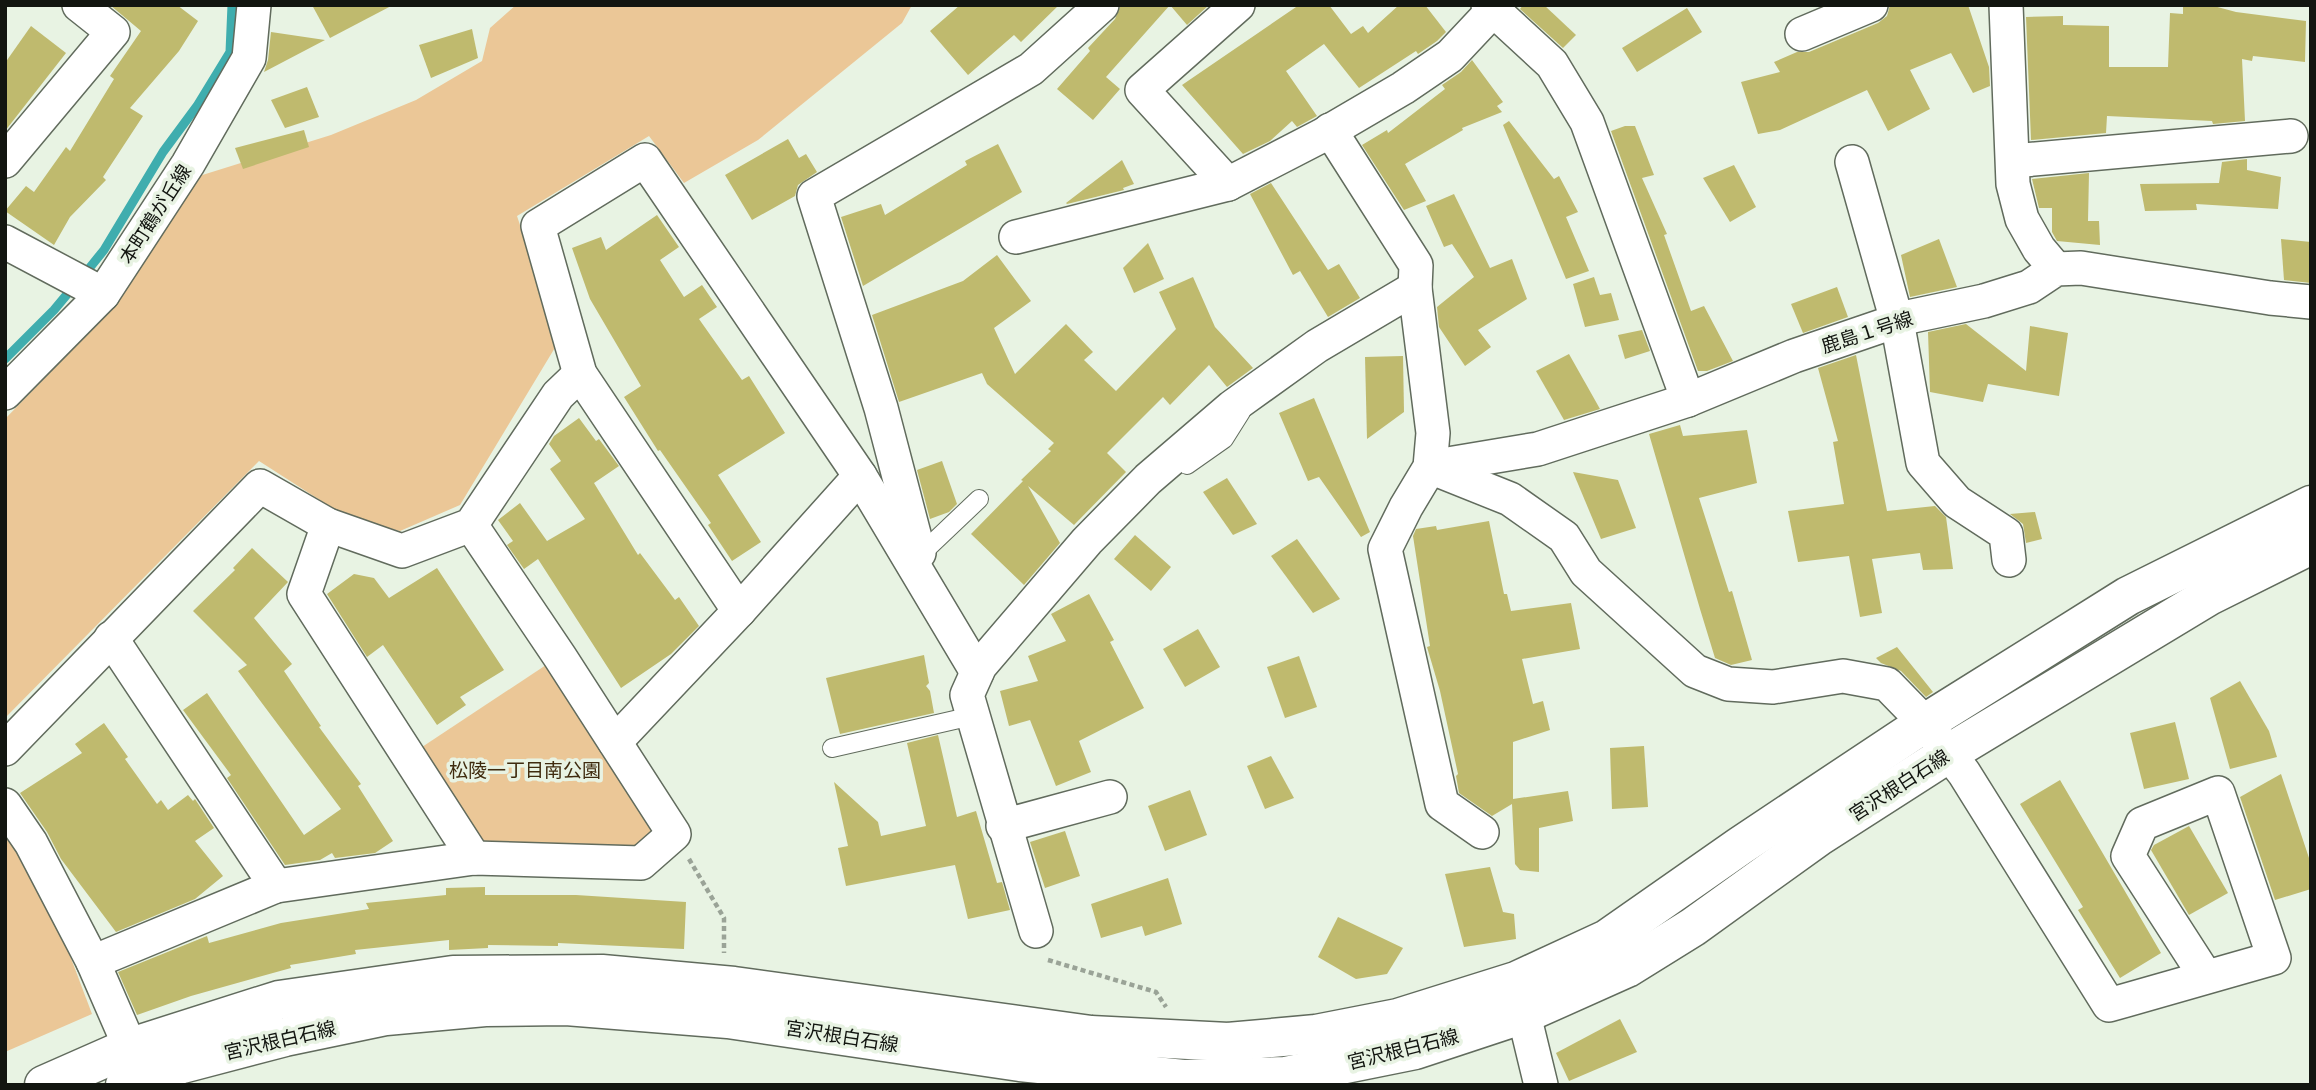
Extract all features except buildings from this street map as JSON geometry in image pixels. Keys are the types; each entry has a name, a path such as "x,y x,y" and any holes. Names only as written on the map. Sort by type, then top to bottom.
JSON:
{"street":[{"path":"5,161 113,32 79,5"},
{"name":"本町鶴が丘線","path":"5,393 86,285 188,164 249,58 254,5"},
{"path":"929,593 881,408 814,196 1031,69 1102,5"},
{"path":"1228,184 1142,90 1238,5"},
{"path":"1802,34 1871,5"},
{"path":"2006,5 2013,184 2022,219 2039,249 2056,270 2081,268 2311,302"},
{"path":"1016,237 1228,184 1403,88 1450,56 1493,7 1552,64 1587,122 1688,400"},
{"path":"1330,130 1416,265 1415,288 1433,433 1430,467 1385,549 1442,804 1482,832"},
{"path":"2013,161 2291,136"},
{"path":"739,611 580,374 538,226 645,160 860,477 977,672"},
{"path":"1852,162 1897,321 1923,463 1957,502 2006,534 2009,560"},
{"path":"5,242 86,285"},
{"name":"鹿島１号線","path":"1430,467 1538,449 1688,400 1794,356 1897,321 1984,301 2029,287 2056,270"},
{"path":"1036,931 1003,826 967,695 980,666 1087,541 1148,480 1245,399 1317,346 1415,288"},
{"path":"5,749 260,486 328,525 402,551 471,525 558,395 580,374"},
{"path":"1430,467 1510,499 1564,537 1586,572 1695,671 1728,684 1773,687 1843,676 1887,684 1925,723 1949,753 2109,1005 2274,958 2218,793 2142,824 2128,856 2206,977"},
{"path":"615,743 860,477"},
{"path":"44,1085 136,1074 279,1000 453,975 602,974 734,986 1091,1035 1228,1042 1316,1034 1520,998 1740,846 1925,723 2128,596 2311,505"},
{"path":"328,525 304,594 474,858"},
{"path":"93,962 276,886 474,858 641,863 674,834 471,525"},
{"name":"宮沢根白石線","path":"1520,998 1627,968 1693,927 1818,837 1949,753 2209,596 2311,545"},
{"path":"111,638 276,886"},
{"path":"1003,826 1110,797"},
{"path":"5,805 31,843 93,962 136,1074"},
{"path":"1520,998 1541,1085"}],"lane":[{"path":"1101,548 1166,480 1224,439 1241,414 1245,399"},
{"path":"919,556 979,499"},
{"path":"832,748 972,716"}],"path":[{"path":"674,834 724,918 724,962"},
{"path":"1036,931 1044,959 1156,992 1170,1013"}],"green space":[{"path":"516,5 912,5 902,23 758,140 684,183 649,136 517,216 556,346 460,505 400,531 351,520 259,461 5,718 5,419 108,313 196,177 331,135 416,100 482,61 490,28"},
{"name":"松陵一丁目南公園","path":"546,665 655,827 641,849 483,845 419,749"},
{"path":"5,832 46,892 92,1014 5,1052"}],"waterway":[{"path":"83,276 104,250 163,152 197,106 230,52 232,5"},
{"path":"5,359 74,286"}]}
